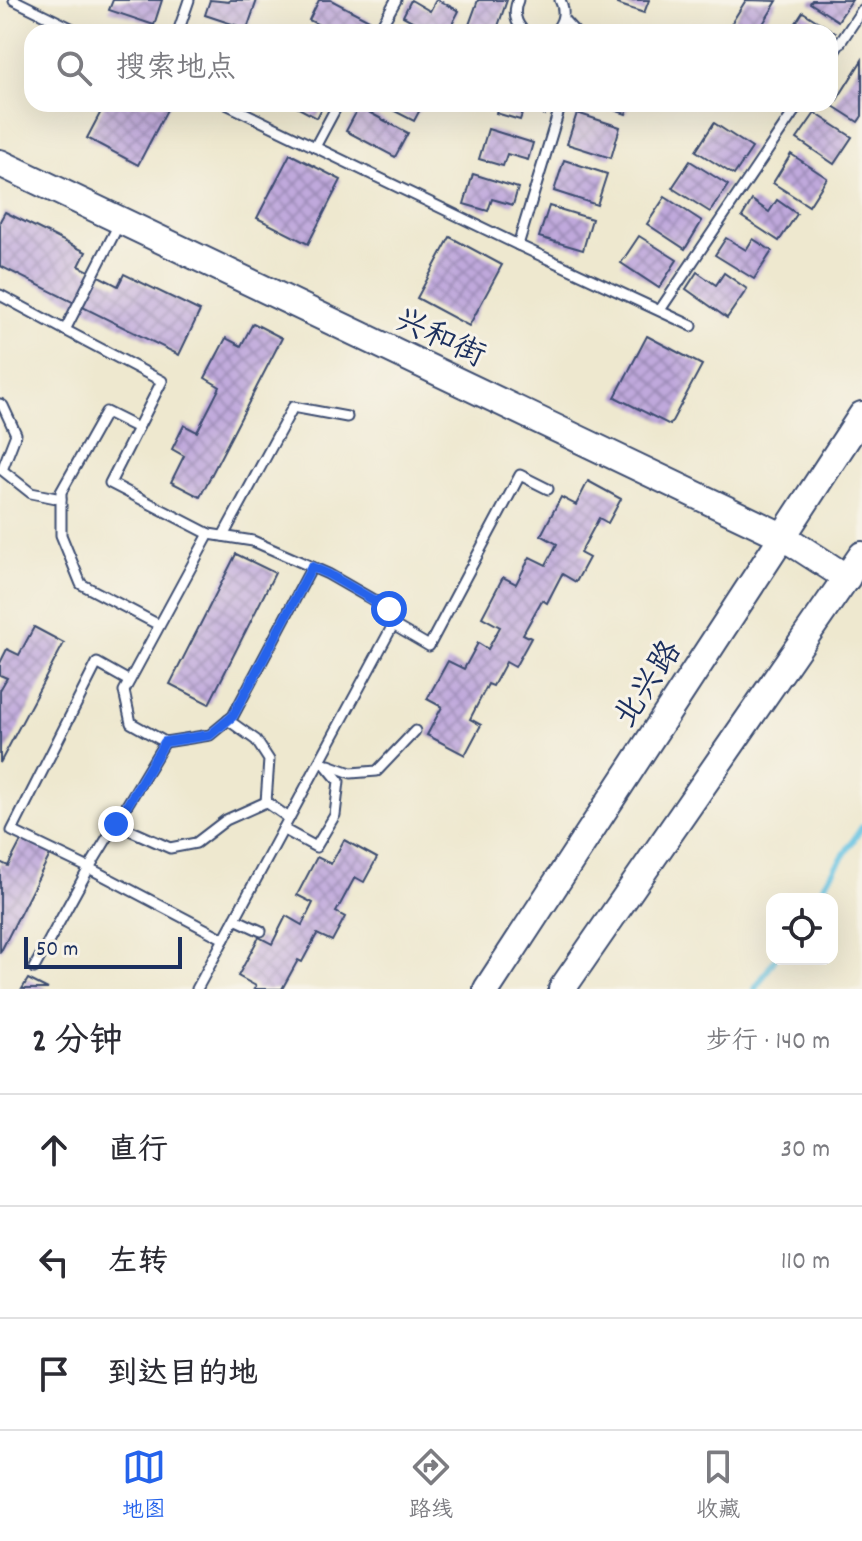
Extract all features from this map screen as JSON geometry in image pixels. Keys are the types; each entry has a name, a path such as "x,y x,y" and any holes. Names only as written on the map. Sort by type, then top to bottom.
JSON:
{"main road":[{"name":"兴和街","path":"0,163 782,536 847,578"},
{"name":"北兴路","path":"487,989 862,415"},
{"path":"562,989 862,555"}],"lane":[{"path":"14,0 63,24"},
{"path":"181,24 189,0"},
{"path":"382,24 396,0"},
{"path":"518,0 515,10 518,24"},
{"path":"560,0 564,11 560,24"},
{"path":"838,46 862,10"},
{"path":"563,19 568,24"},
{"path":"243,112 692,326"},
{"path":"315,147 334,112"},
{"path":"518,245 559,112"},
{"path":"660,310 794,112"},
{"path":"65,330 121,221"},
{"path":"0,295 162,381 110,483 209,534 253,541 328,574 389,609 393,625 197,989"},
{"path":"0,404 16,434 1,471 31,493 61,499"},
{"path":"223,536 293,407 347,417"},
{"path":"138,428 106,412 61,492 61,535 81,584 159,625"},
{"path":"393,625 429,646 520,475 548,489"},
{"path":"209,534 124,691 131,723 165,742 210,735 233,716 312,567"},
{"path":"12,831 97,663 129,681"},
{"path":"228,720 256,740 269,760 266,802"},
{"path":"283,829 316,847 335,815 339,781 325,764 351,773 377,771 415,731"},
{"path":"34,968 89,868 165,742"},
{"path":"266,802 289,818"},
{"path":"116,824 170,848 196,843 226,820 266,802"},
{"path":"0,825 224,939"},
{"path":"235,919 261,931"}],"building":[{"path":"113,0 162,0 154,24 109,10"},
{"path":"210,0 257,0 249,24 232,24 205,15"},
{"path":"319,0 331,0 371,21 369,24 317,24 309,20"},
{"path":"411,0 430,11 438,0 459,11 452,24 418,24 403,16"},
{"path":"478,0 507,0 499,24 469,24"},
{"path":"618,0 649,0 644,13 617,4"},
{"path":"746,0 777,1 763,24 731,24"},
{"path":"812,0 852,0 838,21 810,3"},
{"path":"803,12 822,24 795,24"},
{"path":"862,60 862,116 858,122 838,109 838,98"},
{"path":"101,112 166,112 138,165 87,138"},
{"path":"306,112 320,112 317,118"},
{"path":"356,112 368,112 408,133 395,157 346,131"},
{"path":"397,112 419,112 414,121"},
{"path":"496,112 523,112 520,120"},
{"path":"577,113 620,127 611,158 567,144"},
{"path":"815,113 852,137 834,164 797,139"},
{"path":"714,123 752,148 734,175 696,151"},
{"path":"488,129 533,143 528,160 507,154 503,166 479,159"},
{"path":"290,154 341,180 308,244 257,218"},
{"path":"791,154 827,178 809,206 773,183"},
{"path":"564,160 607,174 597,205 554,191"},
{"path":"690,161 728,185 710,212 672,188"},
{"path":"473,174 518,188 513,205 492,199 488,211 464,204"},
{"path":"665,197 702,221 685,249 647,224"},
{"path":"752,200 769,212 777,200 797,214 779,241 742,217"},
{"path":"549,206 592,219 583,250 539,237"},
{"path":"5,212 86,252 79,266 118,286 124,274 200,311 179,355 0,266 0,221"},
{"path":"639,236 677,260 659,288 621,263"},
{"path":"450,237 502,265 469,326 417,298"},
{"path":"726,238 746,250 753,239 772,251 754,279 715,255"},
{"path":"697,272 716,285 724,273 747,289 727,318 686,289"},
{"path":"253,323 282,338 200,497 171,482 184,456 172,449 184,425 197,432 220,387 205,378 226,338 241,346"},
{"path":"647,336 702,365 670,425 615,397"},
{"path":"588,481 621,499 608,523 599,518 580,553 589,558 576,582 562,574 547,603 542,600 523,634 531,638 515,667 506,662 493,686 488,684 470,719 481,725 465,755 427,735 442,707 427,699 448,661 464,669 478,643 488,649 500,627 482,617 503,577 516,584 530,557 546,565 557,544 541,535 561,497 576,505"},
{"path":"236,554 275,573 209,704 170,684"},
{"path":"34,627 64,643 0,763 0,690 7,678 0,675 0,663 7,649 19,655"},
{"path":"22,839 51,853 0,953 0,862 8,866"},
{"path":"344,840 377,858 364,882 355,877 336,912 345,917 332,941 317,934 282,989 254,989 256,986 238,976 259,937 272,944 286,916 302,925 313,903 297,895 317,857 331,864"},
{"path":"28,979 48,989 22,989"}],"waterway":[{"path":"819,893 862,827"},
{"path":"755,989 771,965"}],"route":[{"path":"116,824 165,742 210,735 233,716 312,567 389,609"}]}
